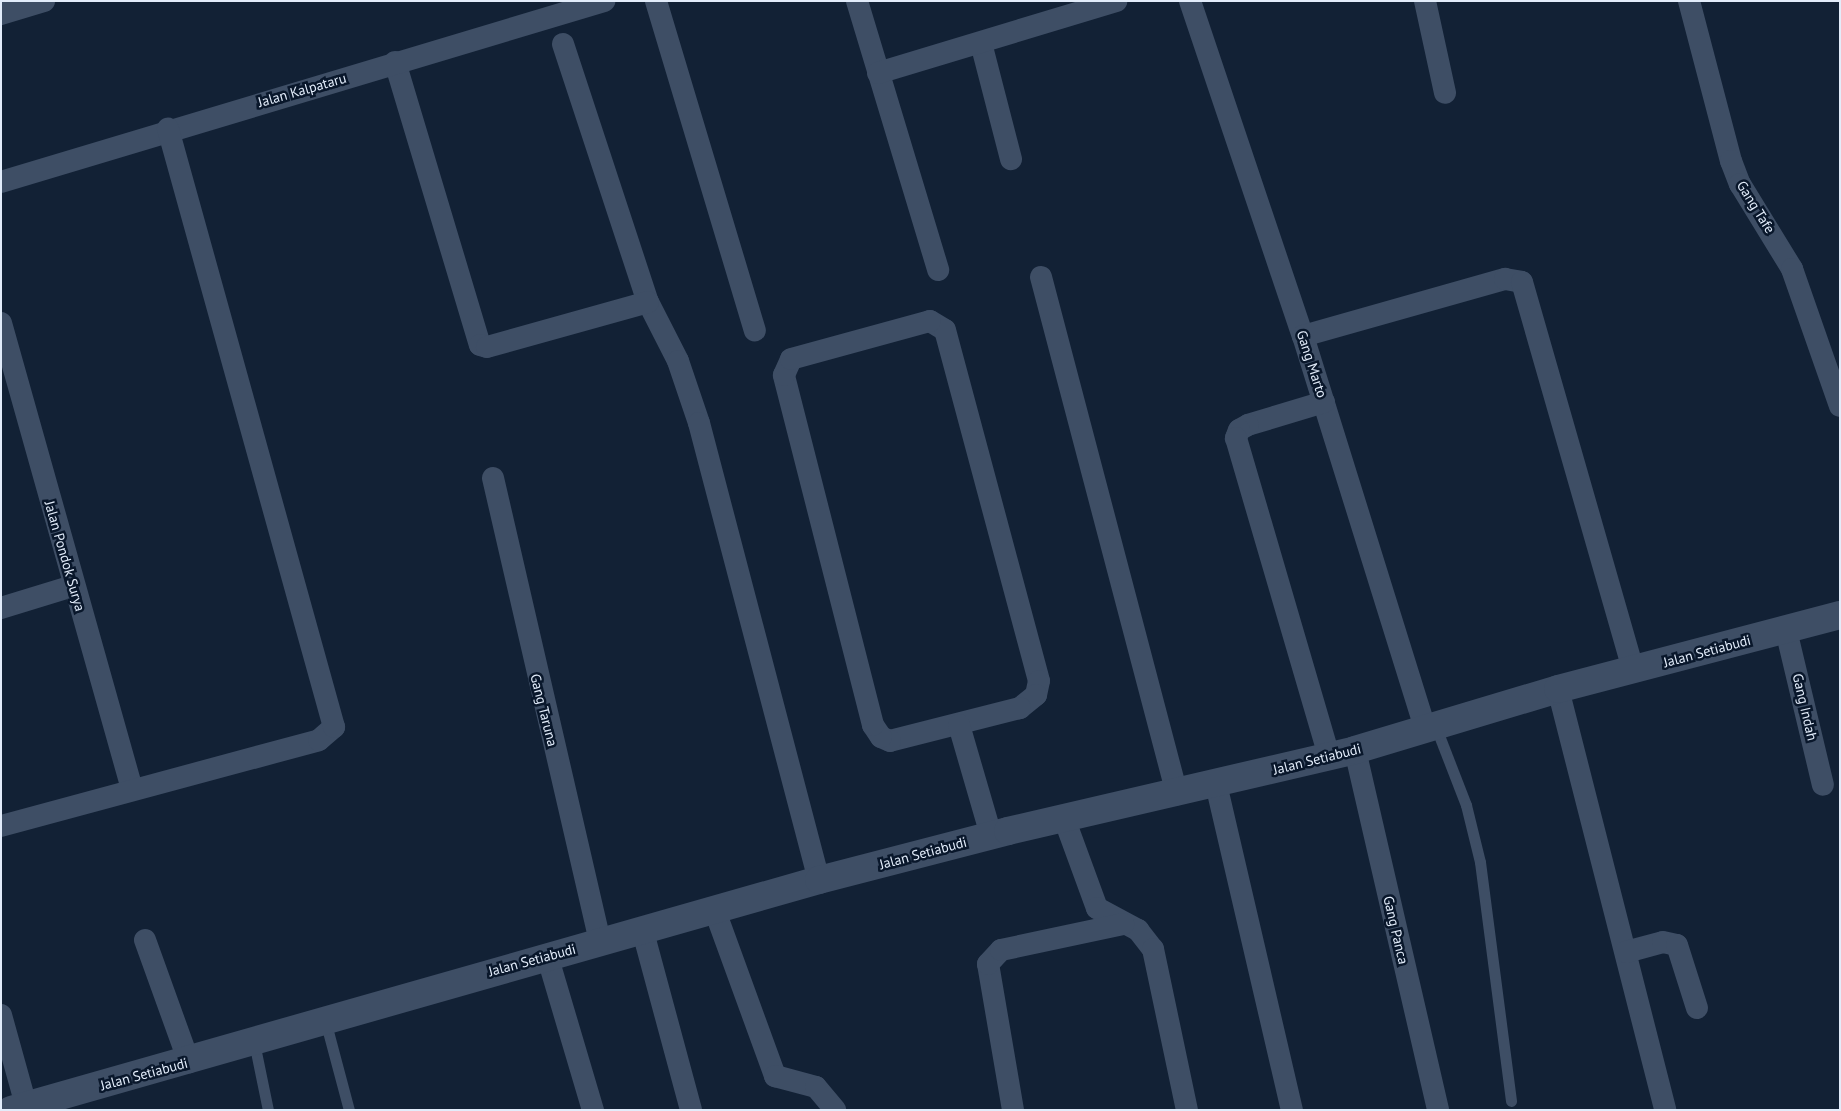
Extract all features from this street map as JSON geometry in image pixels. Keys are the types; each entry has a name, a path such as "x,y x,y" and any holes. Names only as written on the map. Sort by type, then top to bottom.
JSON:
{"street":[{"path":"1,14 44,1"},
{"name":"Jalan Kalpataru","path":"1,182 168,129 604,1"},
{"path":"656,1 755,330"},
{"path":"857,1 938,270"},
{"path":"878,73 1116,1"},
{"name":"Gang Marto","path":"1190,1 1303,336 1430,727"},
{"path":"1425,1 1445,94"},
{"name":"Gang Tafe","path":"1689,1 1731,160 1740,184 1792,269 1840,406"},
{"path":"981,43 1011,159"},
{"path":"563,44 648,302 678,361 699,423 820,880"},
{"path":"395,62 480,345 487,347 648,302"},
{"path":"1,826 132,788 320,740 334,727 168,129"},
{"path":"1041,277 1177,794"},
{"path":"1303,336 1505,279 1522,282 1633,670"},
{"path":"930,321 945,330 1039,681 1036,695 1020,708 959,724 890,741 873,725 784,375 791,359 930,321"},
{"name":"Jalan Pondok Surya","path":"1,323 73,586 132,788"},
{"path":"1324,402 1248,425 1239,430 1236,438 1329,756"},
{"name":"Gang Taruna","path":"493,478 600,942"},
{"path":"1,608 73,586"},
{"name":"Jalan Setiabudi","path":"18,1108 189,1062 325,1019 547,955 643,932 820,880 991,835 1177,794 1355,750 1558,689 1840,615"},
{"name":"Gang Indah","path":"1786,630 1823,785"},
{"path":"1558,689 1665,1110"},
{"path":"959,724 991,835"},
{"name":"Gang Panca","path":"1355,750 1438,1110"},
{"path":"1216,784 1292,1110"},
{"path":"1064,818 1097,908 1123,924 1138,930 1153,950 1187,1110"},
{"path":"715,911 775,1076 816,1087 835,1110"},
{"path":"1013,1110 988,964 1001,950 1123,924"},
{"path":"643,932 691,1110"},
{"path":"146,940 189,1062"},
{"path":"1626,952 1663,942 1677,945 1697,1008"},
{"path":"547,955 593,1110"},
{"path":"1,1016 18,1108"}],"lane":[{"path":"1430,727 1466,804 1480,862 1511,1101"},
{"path":"325,1019 350,1110"},
{"path":"254,1042 268,1110"}]}
